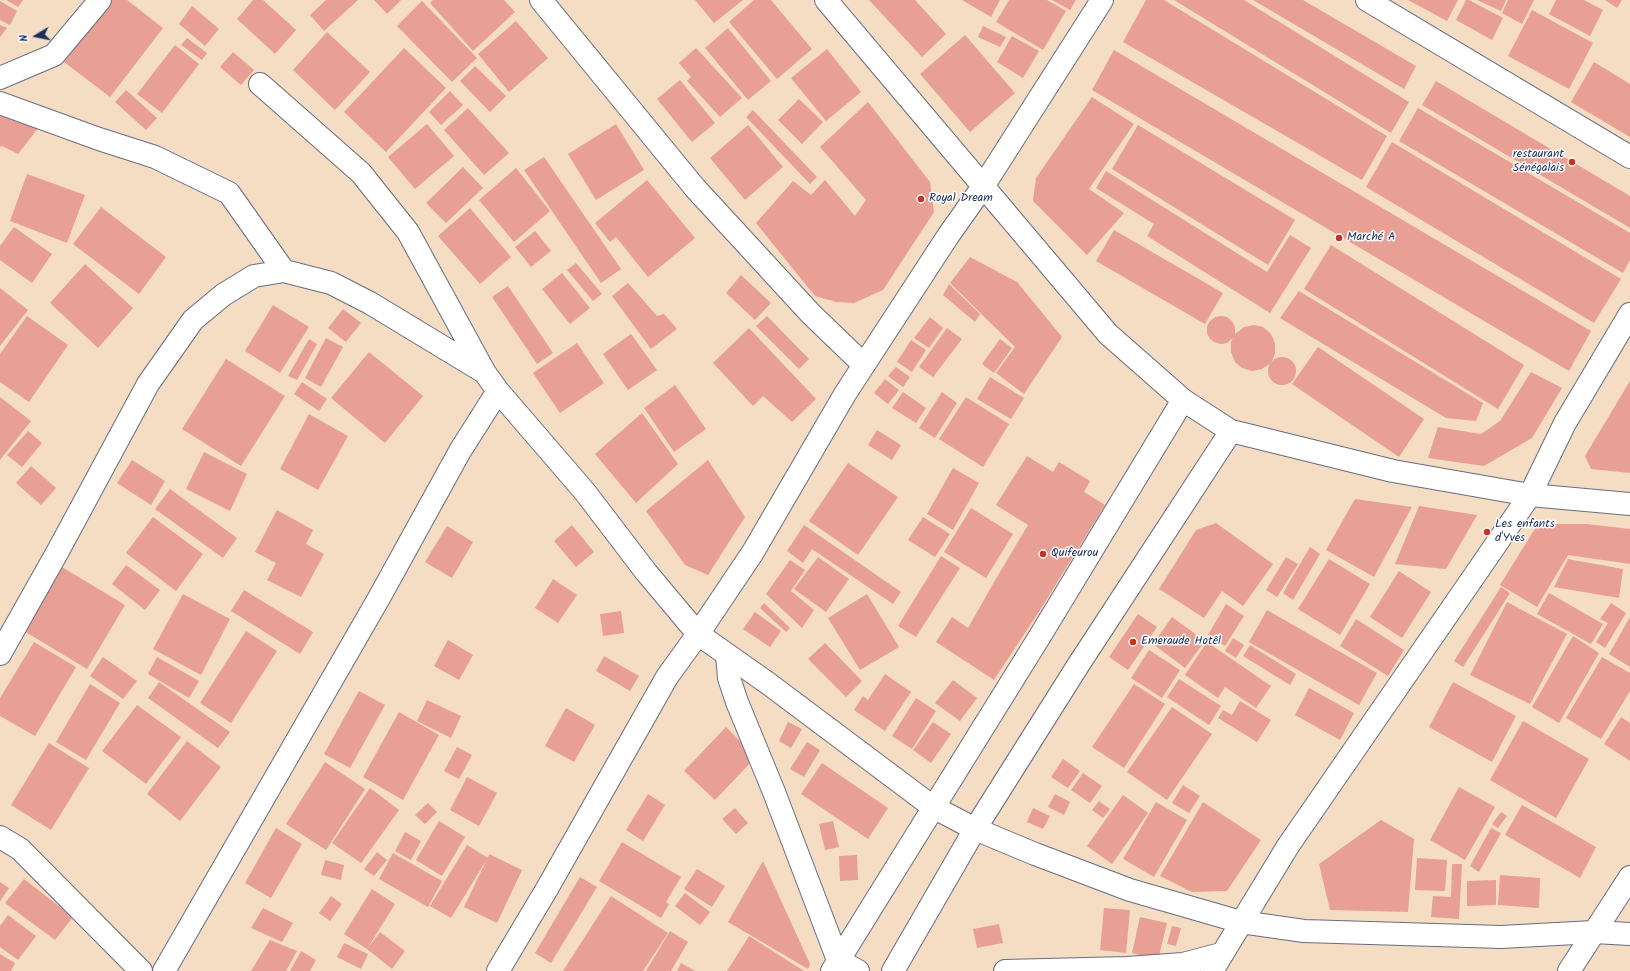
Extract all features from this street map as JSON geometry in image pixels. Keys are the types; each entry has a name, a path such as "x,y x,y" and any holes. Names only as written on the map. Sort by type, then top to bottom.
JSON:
{"street":[{"path":"0,78 54,55 100,0"},
{"path":"541,0 695,188 811,314 864,365"},
{"path":"826,0 984,185 1108,334 1183,400 1230,430 1392,471 1530,495 1630,504"},
{"path":"498,971 548,887 667,677 753,552 845,394 948,236 984,185 1102,0"},
{"path":"1367,0 1630,157"},
{"path":"260,84 361,173 408,232 485,373 498,391 585,492 646,572 698,634 769,684 933,807 975,830 1130,890 1241,922 1304,931 1493,937 1594,932 1630,934"},
{"path":"0,103 99,139 155,157 229,193 284,271"},
{"path":"0,654 58,551 148,384 193,320 223,295 254,276 284,271 330,283 401,320 485,373"},
{"path":"1005,971 1127,968 1217,962 1288,846 1530,495 1565,423 1630,314"},
{"path":"164,971 379,598 460,451 498,391"},
{"path":"835,966 1040,636 1183,400"},
{"path":"893,971 975,830 1077,667 1230,430"},
{"path":"727,655 729,678 737,702 774,792 835,966"},
{"path":"0,837 20,850 141,971"},
{"path":"1569,971 1630,877"},
{"path":"835,966 858,971"}],"building":[{"path":"6,0 23,0 18,7"},
{"path":"112,0 127,0 163,28 110,97 64,62"},
{"path":"253,0 263,0 296,30 275,54 237,19"},
{"path":"326,0 358,0 324,31 310,15"},
{"path":"374,0 401,0 387,14"},
{"path":"433,0 504,0 515,12 473,51 430,3"},
{"path":"695,0 743,0 714,23"},
{"path":"754,0 771,0 812,49 777,79 729,22"},
{"path":"869,0 915,0 946,34 922,57"},
{"path":"962,0 1000,0 991,17"},
{"path":"1009,0 1047,0 1066,11 1043,50 996,22"},
{"path":"1052,0 1076,0 1070,10"},
{"path":"1146,0 1164,0 1387,136 1362,180 1123,42"},
{"path":"1174,0 1244,0 1409,102 1391,133"},
{"path":"1253,0 1303,0 1416,66 1404,89"},
{"path":"1408,0 1458,0 1447,21"},
{"path":"1466,0 1469,0 1503,18 1492,40 1456,20"},
{"path":"1477,0 1506,0 1501,11"},
{"path":"1508,0 1534,0 1522,24 1502,13"},
{"path":"1556,0 1584,0 1603,10 1590,36 1549,14"},
{"path":"1605,0 1622,0 1617,8"},
{"path":"0,1 17,11 10,25 0,20"},
{"path":"422,1 477,58 452,82 397,26"},
{"path":"192,6 219,29 205,46 179,24"},
{"path":"1532,10 1593,43 1569,89 1508,56"},
{"path":"516,21 548,58 509,92 478,54"},
{"path":"0,25 7,28 0,37"},
{"path":"983,26 1006,37 1000,47 978,37"},
{"path":"728,28 771,81 748,100 705,48"},
{"path":"327,32 370,72 335,110 293,70"},
{"path":"965,35 1015,93 970,132 920,74"},
{"path":"1012,36 1039,51 1023,78 997,62"},
{"path":"187,38 207,53 202,60 181,45"},
{"path":"175,45 199,64 162,113 137,94"},
{"path":"404,48 446,88 386,152 344,112"},
{"path":"696,48 742,98 720,117 687,81 691,77 679,63"},
{"path":"827,49 861,92 826,121 791,78"},
{"path":"1114,50 1591,331 1569,371 1092,90"},
{"path":"233,52 254,70 241,85 220,67"},
{"path":"1594,62 1630,84 1630,137 1571,102"},
{"path":"475,66 506,96 490,112 460,81"},
{"path":"680,80 715,123 692,142 657,99"},
{"path":"1436,81 1630,196 1630,228 1422,105"},
{"path":"126,90 157,118 146,130 115,102"},
{"path":"450,91 463,105 441,125 429,112"},
{"path":"1092,97 1134,124 1089,189 1124,213 1087,255 1033,201 1036,178"},
{"path":"799,99 823,122 802,144 778,120"},
{"path":"868,102 930,182 934,212 883,290 854,303 836,302 815,296 756,223 793,181 811,195 825,180 855,216 866,200 820,147"},
{"path":"468,108 509,153 484,175 444,130"},
{"path":"1418,108 1630,233 1630,260 1623,273 1399,141"},
{"path":"0,110 39,127 18,154 2,146 0,147"},
{"path":"753,110 817,177 810,184 746,117"},
{"path":"427,124 454,156 415,189 388,157"},
{"path":"616,124 644,170 596,200 568,154"},
{"path":"748,125 783,167 745,200 710,158"},
{"path":"1138,125 1295,220 1268,265 1112,169"},
{"path":"1392,142 1621,279 1594,323 1366,187"},
{"path":"544,157 621,269 601,283 524,170"},
{"path":"463,167 483,188 446,223 426,203"},
{"path":"516,168 550,211 514,242 479,200"},
{"path":"1106,171 1267,272 1290,235 1311,248 1270,313 1147,236 1154,224 1096,188"},
{"path":"27,174 85,195 67,243 10,221"},
{"path":"647,180 695,238 648,277 616,237 610,242 595,223"},
{"path":"101,207 166,257 139,294 73,244"},
{"path":"470,208 511,257 480,284 438,236"},
{"path":"14,227 52,254 32,283 0,260 0,246"},
{"path":"1114,230 1223,293 1205,324 1096,261"},
{"path":"535,231 551,251 531,267 515,247"},
{"path":"1331,245 1524,365 1498,409 1304,289"},
{"path":"970,257 1017,282 1062,337 1024,394 996,373 1015,347 950,283"},
{"path":"576,263 602,294 593,301 567,270"},
{"path":"85,264 133,308 98,348 50,303"},
{"path":"562,273 590,308 570,324 542,289"},
{"path":"741,275 771,303 755,320 726,293"},
{"path":"628,283 657,316 664,314 677,329 651,349 612,296"},
{"path":"949,284 980,314 975,322 943,295"},
{"path":"508,286 553,353 537,364 492,297"},
{"path":"0,288 28,310 0,346"},
{"path":"1299,291 1483,403 1476,421 1446,418 1280,318"},
{"path":"273,305 309,327 280,373 245,351"},
{"path":"343,309 361,323 346,342 328,328"},
{"path":"27,316 68,345 29,402 0,382 0,354"},
{"path":"767,316 809,359 799,369 756,326"},
{"path":"930,317 943,328 929,348 914,338"},
{"path":"1215,317 1227,317 1232,321 1235,327 1235,334 1244,327 1254,325 1263,327 1271,334 1275,343 1275,354 1271,363 1262,369 1252,371 1242,368 1235,362 1231,352 1231,342 1233,338 1227,343 1221,344 1210,339 1207,333 1207,326"},
{"path":"749,328 816,399 792,422 763,396 753,406 713,363"},
{"path":"947,328 962,339 933,377 919,367"},
{"path":"631,334 657,370 628,390 603,354"},
{"path":"326,338 343,347 321,387 305,378"},
{"path":"309,339 317,344 297,380 288,376"},
{"path":"1000,339 1012,348 994,373 982,364"},
{"path":"911,340 926,350 912,372 897,362"},
{"path":"577,343 604,383 560,413 533,373"},
{"path":"1318,347 1424,419 1399,457 1292,384"},
{"path":"369,352 423,396 385,443 331,398"},
{"path":"1282,357 1292,361 1296,371 1292,381 1282,385 1272,381 1268,371 1272,361"},
{"path":"226,359 285,396 241,466 182,429"},
{"path":"896,367 910,377 903,387 888,376"},
{"path":"1531,372 1562,388 1532,438 1484,466 1428,458 1438,427 1481,434 1500,421"},
{"path":"990,377 1024,398 1011,419 977,399"},
{"path":"885,379 899,390 888,404 874,393"},
{"path":"1630,381 1630,473 1591,469 1585,456"},
{"path":"302,382 327,399 319,411 294,394"},
{"path":"675,385 706,429 674,452 644,408"},
{"path":"903,392 926,408 916,423 892,408"},
{"path":"942,392 957,403 935,438 919,428"},
{"path":"0,397 31,421 0,460"},
{"path":"966,397 1009,424 983,467 939,439"},
{"path":"642,413 678,464 636,503 595,454"},
{"path":"309,414 348,436 318,490 280,469"},
{"path":"877,430 901,445 892,460 868,445"},
{"path":"28,431 42,443 22,467 7,455"},
{"path":"204,452 247,474 230,511 186,489"},
{"name":"Quifeurou","path":"1027,456 1053,472 1059,462 1090,481 1084,492 1105,505 1040,610 994,680 936,642 952,617 968,628 1028,525 996,505"},
{"path":"132,460 165,481 151,505 117,483"},
{"path":"708,460 745,517 708,575 685,565 646,511"},
{"path":"848,463 898,497 858,555 809,521"},
{"path":"31,466 56,488 41,505 16,483"},
{"path":"953,468 979,483 953,530 927,514"},
{"path":"170,489 237,538 223,558 155,509"},
{"path":"1355,499 1412,507 1374,577 1326,550"},
{"path":"1419,506 1477,515 1446,569 1395,564"},
{"path":"971,508 1013,534 986,578 944,552"},
{"path":"277,510 313,530 306,544 324,554 301,597 267,580 276,563 255,552"},
{"path":"153,517 203,554 176,591 126,553"},
{"path":"923,517 950,534 935,557 908,540"},
{"path":"1216,523 1273,564 1243,606 1222,591 1204,618 1159,589 1196,530"},
{"path":"1538,524 1587,524 1630,529 1630,564 1568,555 1537,607 1500,585"},
{"path":"572,525 594,552 576,567 554,541"},
{"path":"804,525 901,592 893,604 812,549 803,563 787,551"},
{"path":"447,526 473,542 452,578 425,562"},
{"path":"1310,547 1320,554 1293,600 1283,593"},
{"path":"941,556 960,568 916,637 898,626"},
{"path":"818,557 849,579 826,612 794,589"},
{"path":"1286,557 1298,564 1277,597 1266,590"},
{"path":"1329,559 1370,584 1340,635 1298,609"},
{"path":"1568,559 1623,569 1619,598 1554,587"},
{"path":"790,560 805,570 791,591 814,610 802,628 766,594"},
{"path":"57,564 125,605 87,669 19,628"},
{"path":"126,565 160,590 145,610 112,584"},
{"path":"1399,571 1431,592 1402,638 1370,617"},
{"path":"553,579 577,595 558,623 535,608"},
{"path":"1501,587 1510,593 1463,667 1454,661"},
{"path":"244,590 313,632 300,654 231,611"},
{"path":"1549,593 1603,624 1591,644 1537,614"},
{"path":"183,594 230,619 201,675 153,649"},
{"path":"867,594 899,647 860,670 828,618"},
{"path":"1507,602 1567,634 1530,704 1470,675"},
{"path":"764,603 790,628 786,632 760,608"},
{"path":"1611,603 1626,613 1605,648 1596,642 1608,623 1600,619"},
{"path":"1226,604 1244,616 1225,646 1208,635"},
{"path":"1267,610 1377,673 1359,705 1249,642"},
{"path":"621,611 624,633 603,636 600,614"},
{"path":"755,612 781,631 770,647 743,629"},
{"path":"1138,614 1157,627 1128,670 1109,657"},
{"path":"1172,617 1205,641 1185,668 1153,644"},
{"path":"1630,617 1630,667 1609,654"},
{"path":"1356,619 1404,650 1388,676 1340,646"},
{"path":"246,631 277,651 231,723 200,703"},
{"path":"1573,636 1599,653 1559,723 1532,707"},
{"path":"1233,638 1244,645 1236,658 1225,651"},
{"path":"448,640 473,655 459,680 434,666"},
{"path":"34,642 76,667 35,736 0,716 0,698"},
{"path":"1207,642 1271,686 1256,708 1225,687 1218,698 1185,675"},
{"path":"825,643 862,681 846,697 808,659"},
{"path":"1250,645 1296,674 1290,685 1243,656"},
{"path":"1149,650 1180,670 1162,698 1131,678"},
{"path":"604,656 639,676 630,691 596,671"},
{"path":"103,657 137,681 123,699 90,676"},
{"path":"157,657 199,681 189,698 148,674"},
{"path":"1602,657 1630,673 1630,691 1601,739 1566,718"},
{"path":"885,674 911,692 885,731 854,710 863,696 868,700"},
{"path":"1179,679 1221,706 1209,725 1167,697"},
{"path":"953,680 977,698 960,721 935,703"},
{"path":"159,682 230,732 218,748 148,698"},
{"path":"1453,682 1516,716 1492,762 1429,727"},
{"path":"90,684 120,703 86,760 56,742"},
{"path":"1134,684 1165,704 1124,768 1092,747"},
{"path":"1309,688 1354,713 1340,740 1295,715"},
{"path":"359,691 385,705 350,768 324,754"},
{"path":"916,698 936,711 912,749 892,736"},
{"path":"427,700 461,716 451,738 417,721"},
{"path":"1240,701 1271,720 1257,742 1218,718 1223,710 1232,715"},
{"path":"137,705 181,737 146,784 102,751"},
{"path":"1172,707 1212,734 1167,800 1127,772"},
{"path":"566,708 595,725 574,762 545,746"},
{"path":"399,712 439,735 403,800 363,777"},
{"path":"1621,717 1630,723 1630,761 1604,744"},
{"path":"1523,721 1589,759 1556,818 1490,780"},
{"path":"788,722 802,729 791,748 779,741"},
{"path":"933,722 951,734 931,763 913,750"},
{"path":"726,727 756,757 715,800 684,771"},
{"path":"187,741 221,767 180,821 147,794"},
{"path":"807,742 820,750 804,777 790,769"},
{"path":"49,743 89,768 51,830 11,805"},
{"path":"457,747 472,755 459,779 444,771"},
{"path":"1063,759 1080,771 1068,788 1051,777"},
{"path":"325,762 365,789 326,850 286,824"},
{"path":"822,763 888,808 868,839 801,794"},
{"path":"1083,773 1102,786 1090,803 1071,790"},
{"path":"467,777 497,793 479,826 450,810"},
{"path":"1183,785 1200,796 1189,813 1172,803"},
{"path":"1459,787 1495,807 1465,860 1430,840"},
{"path":"370,788 399,810 361,863 332,843"},
{"path":"648,794 665,805 643,841 626,830"},
{"path":"1055,794 1070,802 1064,815 1048,807"},
{"path":"1123,795 1148,813 1112,864 1087,846"},
{"path":"1099,801 1110,809 1103,818 1092,810"},
{"path":"1156,802 1187,820 1154,877 1123,859"},
{"path":"1203,802 1261,840 1227,891 1192,892 1160,876"},
{"path":"428,803 437,812 425,824 415,815"},
{"path":"1522,805 1596,847 1580,878 1505,835"},
{"path":"735,808 748,823 736,834 722,819"},
{"path":"1033,808 1050,816 1043,829 1027,822"},
{"path":"1501,812 1507,816 1498,828 1492,824"},
{"path":"1381,820 1414,839 1408,912 1330,910 1319,864"},
{"path":"439,821 465,837 442,876 416,860"},
{"path":"833,821 839,847 825,850 819,824"},
{"path":"276,828 302,844 271,898 245,883"},
{"path":"1491,828 1501,833 1479,872 1470,866"},
{"path":"405,832 421,841 411,860 395,851"},
{"path":"622,842 681,877 666,902 669,904 661,918 599,881"},
{"path":"467,845 488,858 489,854 522,870 497,923 464,907 487,859 451,918 430,906"},
{"path":"377,852 387,860 374,876 364,869"},
{"path":"393,853 442,881 428,907 379,879"},
{"path":"857,855 858,880 840,881 839,856"},
{"path":"1417,858 1447,860 1445,891 1415,890"},
{"path":"325,860 344,865 341,880 321,875"},
{"path":"763,861 810,964 808,969 728,922"},
{"path":"1452,864 1462,864 1459,919 1431,917 1433,896 1451,897"},
{"path":"697,869 725,886 712,907 684,889"},
{"path":"1500,875 1540,878 1539,908 1498,905"},
{"path":"580,877 597,887 551,963 535,953"},
{"path":"24,879 73,917 55,940 5,903"},
{"path":"1496,880 1496,905 1467,906 1467,881"},
{"path":"0,882 9,888 0,901"},
{"path":"372,889 395,904 367,949 344,934"},
{"path":"685,893 710,912 700,925 675,906"},
{"path":"331,896 342,904 330,921 319,913"},
{"path":"611,896 668,933 643,971 563,971"},
{"path":"263,908 293,923 282,942 251,928"},
{"path":"1104,908 1130,910 1126,953 1100,950"},
{"path":"8,915 36,936 18,960 0,947 0,926"},
{"path":"1140,917 1167,923 1158,960 1132,953"},
{"path":"999,924 1003,943 977,948 973,929"},
{"path":"1172,926 1181,928 1176,946 1167,944"},
{"path":"670,931 688,942 671,971 646,971"},
{"path":"380,932 405,951 392,969 367,949"},
{"path":"749,936 804,971 727,971"},
{"path":"270,940 297,951 286,971 251,971"},
{"path":"344,943 368,954 361,969 337,957"},
{"path":"301,951 316,960 310,971 290,971"},
{"path":"0,954 15,963 11,971 0,971"},
{"path":"681,963 695,971 677,971"}],"place":[{"name":"restaurant Sénégalais","path":"1572,162"},
{"name":"Royal Dream","path":"921,199"},
{"name":"Marché A","path":"1339,238"},
{"name":"Les enfants d'Yves","path":"1487,532"},
{"name":"Quifeurou","path":"1043,554"},
{"name":"Emeraude Hotêl","path":"1133,642"}]}
